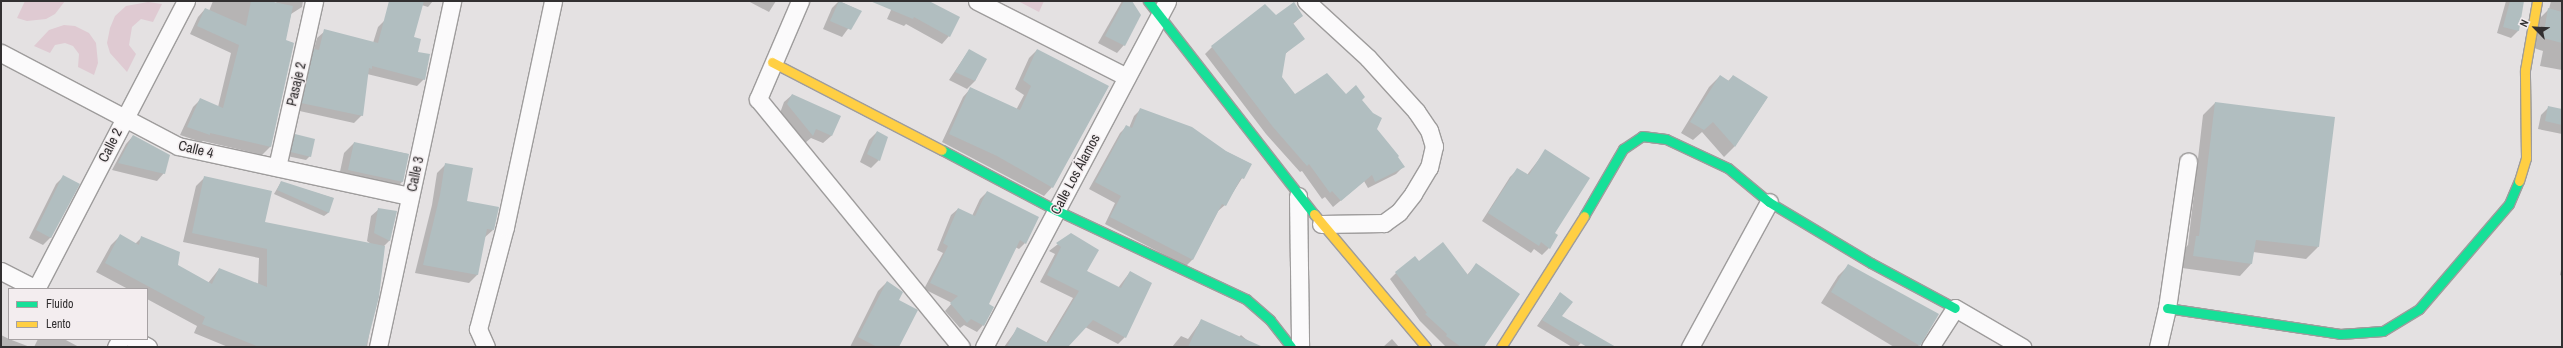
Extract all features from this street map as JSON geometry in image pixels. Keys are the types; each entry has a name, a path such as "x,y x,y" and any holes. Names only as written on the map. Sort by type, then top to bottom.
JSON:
{"street":[{"name":"Calle 2","path":"37,288 124,117 186,1"},
{"name":"Pasaje 2","path":"277,167 314,1"},
{"name":"Calle 3","path":"378,347 452,1"},
{"path":"486,347 478,329 505,227 553,1"},
{"path":"800,1 772,62 758,98 960,347"},
{"path":"976,1 1127,77"},
{"path":"1148,1 1163,8 1298,196 1426,347"},
{"path":"1306,1 1368,58 1416,111 1429,130 1434,146 1429,167 1413,194 1399,212 1384,223 1321,224"},
{"path":"2167,308 2340,334 2383,332 2419,309 2482,238 2509,204 2517,188 2526,158 2525,70 2537,1"},
{"name":"Calle Los Álamos","path":"984,347 1163,8"},
{"name":"Calle 4","path":"1,53 178,146 410,196"},
{"path":"772,62 1056,210 1246,299 1270,320 1291,347"},
{"path":"1501,347 1560,256 1602,182 1623,149 1632,140 1642,136 1654,136 1688,148 1728,168 1769,202 1870,263 1955,308 2022,347"},
{"path":"2158,347 2167,308 2188,162"},
{"path":"1298,196 1300,347"},
{"path":"1690,347 1769,202"},
{"path":"1,271 34,288"},
{"path":"1930,347 1955,308"},
{"path":"134,340 148,347"}],"shaded area":[{"path":"25,1 65,1 55,14 46,19 27,21 17,18"},
{"path":"1018,1 1044,1 1039,12"},
{"path":"148,2 162,4 153,22 141,19 132,27 129,45 136,54 127,72 110,53 107,43 110,28 115,16 126,6"},
{"path":"64,25 75,26 89,33 96,43 98,63 94,75 78,67 79,54 73,46 65,43 55,45 50,53 34,46 49,30"}],"building":[{"path":"251,1 269,1 293,6 286,40 294,43 271,147 210,133 210,135 187,127 200,98 223,108 239,45 197,26 205,8 246,26"},
{"path":"389,1 424,1 414,37 421,39 418,52 430,54 425,80 372,66 372,69 369,68 363,116 301,103 314,49 319,50 324,29 378,43"},
{"path":"839,1 862,11 851,30 830,21"},
{"path":"870,1 929,1 960,17 950,37 914,17 913,19"},
{"path":"1124,1 1132,1 1141,15 1125,46 1105,36"},
{"path":"2510,1 2524,1 2519,31 2503,27"},
{"path":"1294,2 1303,16 1293,23 1305,39 1286,53 1282,77 1295,94 1327,73 1346,94 1356,85 1365,97 1362,100 1373,113 1382,118 1377,129 1399,156 1398,157 1405,167 1375,182 1372,175 1341,201 1332,191 1330,193 1309,164 1307,166 1273,127 1211,46 1265,4 1276,15"},
{"path":"2548,8 2562,12 2562,43 2543,38"},
{"path":"969,49 987,59 975,81 955,72"},
{"path":"1037,49 1109,86 1053,188 997,156 949,134 970,87 1020,110 1031,86 1023,80"},
{"path":"1720,75 1729,81 1733,75 1768,97 1735,147 1713,122 1704,130 1690,122"},
{"path":"792,94 841,116 832,136 816,129 813,136 787,104"},
{"path":"2215,102 2335,117 2319,247 2256,240 2252,264 2193,256 2196,236 2199,236"},
{"path":"2548,106 2562,109 2562,125 2545,121"},
{"path":"1140,108 1192,127 1226,151 1252,164 1244,179 1241,178 1226,206 1222,204 1193,260 1110,217 1121,196 1095,182 1126,125 1132,128"},
{"path":"877,131 888,137 880,161 867,154"},
{"path":"295,134 315,139 311,157 291,152"},
{"path":"133,135 170,155 165,174 118,163"},
{"path":"354,142 409,154 403,182 348,170"},
{"path":"1545,149 1590,178 1555,233 1558,235 1550,249 1541,242 1539,246 1488,213 1517,168 1529,175"},
{"path":"445,163 473,168 467,201 499,207 494,230 487,229 478,275 423,265 440,195"},
{"path":"63,175 80,184 51,238 36,230"},
{"path":"204,176 272,191 265,222 385,246 379,297 366,347 259,347 202,324 205,317 105,263 120,234 139,245 141,236 180,252 178,265 212,284 219,268 267,287 267,249 192,233"},
{"path":"281,181 334,198 329,213 277,190"},
{"path":"987,191 1039,217 1026,244 1020,240 989,304 994,307 984,326 971,319 967,323 950,303 958,296 930,283 948,246 943,243 958,208 975,216"},
{"path":"378,208 397,211 390,241 374,233"},
{"path":"1071,233 1099,250 1087,271 1121,288 1130,271 1152,283 1126,338 1093,320 1068,347 1007,347 1017,327 1048,343 1079,291 1047,275 1061,247 1056,243"},
{"path":"1443,242 1468,275 1476,263 1520,294 1484,347 1461,347 1446,336 1447,334 1425,314 1427,313 1395,272 1415,256 1419,261"},
{"path":"1848,264 1939,314 1920,346 1831,292"},
{"path":"887,281 903,292 899,300 918,310 899,347 877,347 858,337"},
{"path":"1560,292 1573,302 1562,316 1616,347 1587,347 1542,320"},
{"path":"1201,319 1263,347 1188,347"}],"traffic: fast":[{"path":"1148,1 1314,214"},
{"path":"1584,216 1623,149 1642,136 1666,139 1728,168 1769,202 1871,263 1955,308"},
{"path":"942,150 1056,210 1246,299 1270,320 1291,347"},
{"path":"2167,308 2340,334 2383,331 2419,309 2509,204 2519,181"}],"traffic: slow":[{"path":"2519,181 2526,158 2525,70 2537,1"},
{"path":"772,62 942,150"},
{"path":"1314,214 1426,347"},
{"path":"1501,347 1584,216"}]}
